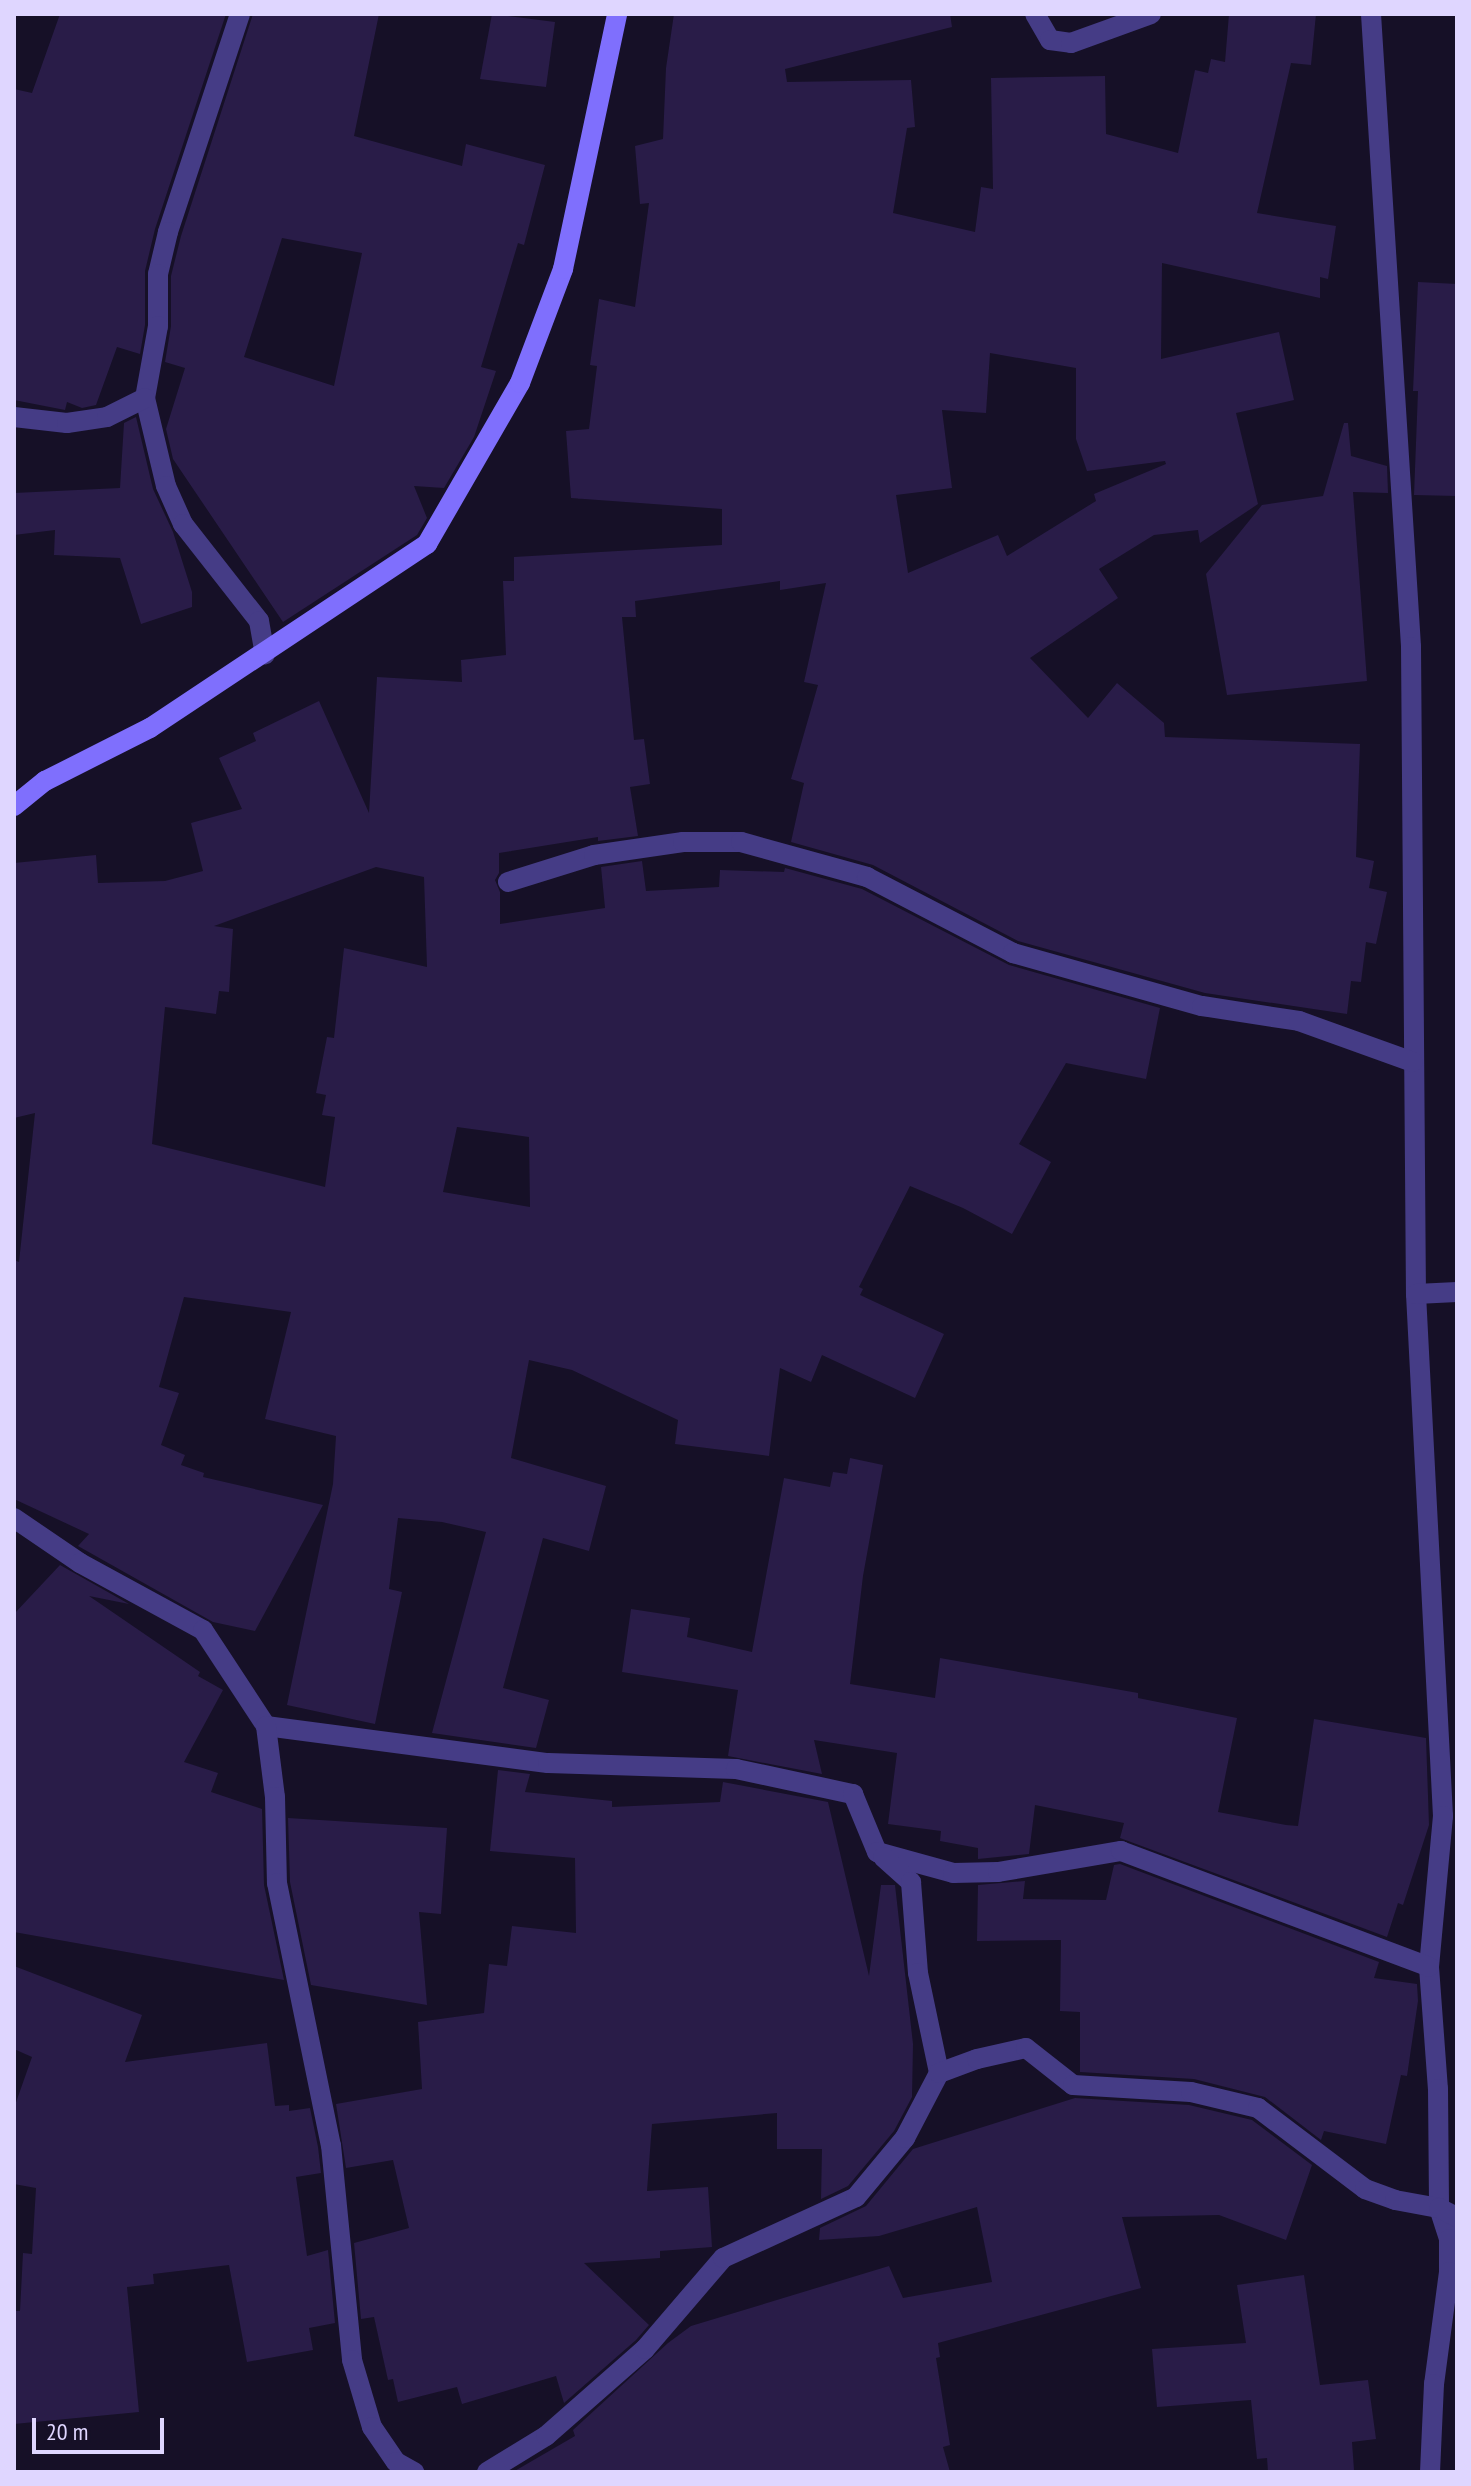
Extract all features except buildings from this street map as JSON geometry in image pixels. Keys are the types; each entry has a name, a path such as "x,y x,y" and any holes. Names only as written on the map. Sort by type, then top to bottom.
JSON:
{"main road":[{"path":"14,806 45,781 150,728 427,544 520,383 563,269 617,14"}],"street":[{"path":"240,14 168,232 158,274 158,326 145,398 166,486 177,511 259,621 265,654"},
{"path":"1035,14 1050,40 1071,43 1151,14"},
{"path":"1371,14 1411,647 1416,1294 1450,1820 1429,1967 1449,2239 1449,2272 1434,2384 1430,2472"},
{"path":"14,417 81,421 107,417 145,398"},
{"path":"508,882 594,855 683,842 741,842 867,877 1013,953 1202,1006 1299,1021 1413,1062"},
{"path":"1416,1294 1457,1292"},
{"path":"14,1518 80,1563 203,1630 266,1726 275,1797 277,1883 331,2145 352,2360 372,2427 396,2462 414,2472"},
{"path":"266,1726 548,1763 750,1772 853,1794 877,1852 911,1882 918,1973 939,2073 905,2138 856,2197 723,2258 645,2349 546,2436 489,2472"},
{"path":"877,1852 953,1873 998,1872 1121,1851 1429,1967"},
{"path":"939,2073 977,2059 1026,2048 1073,2085 1191,2092 1258,2108 1365,2189 1395,2200 1448,2212"}]}
